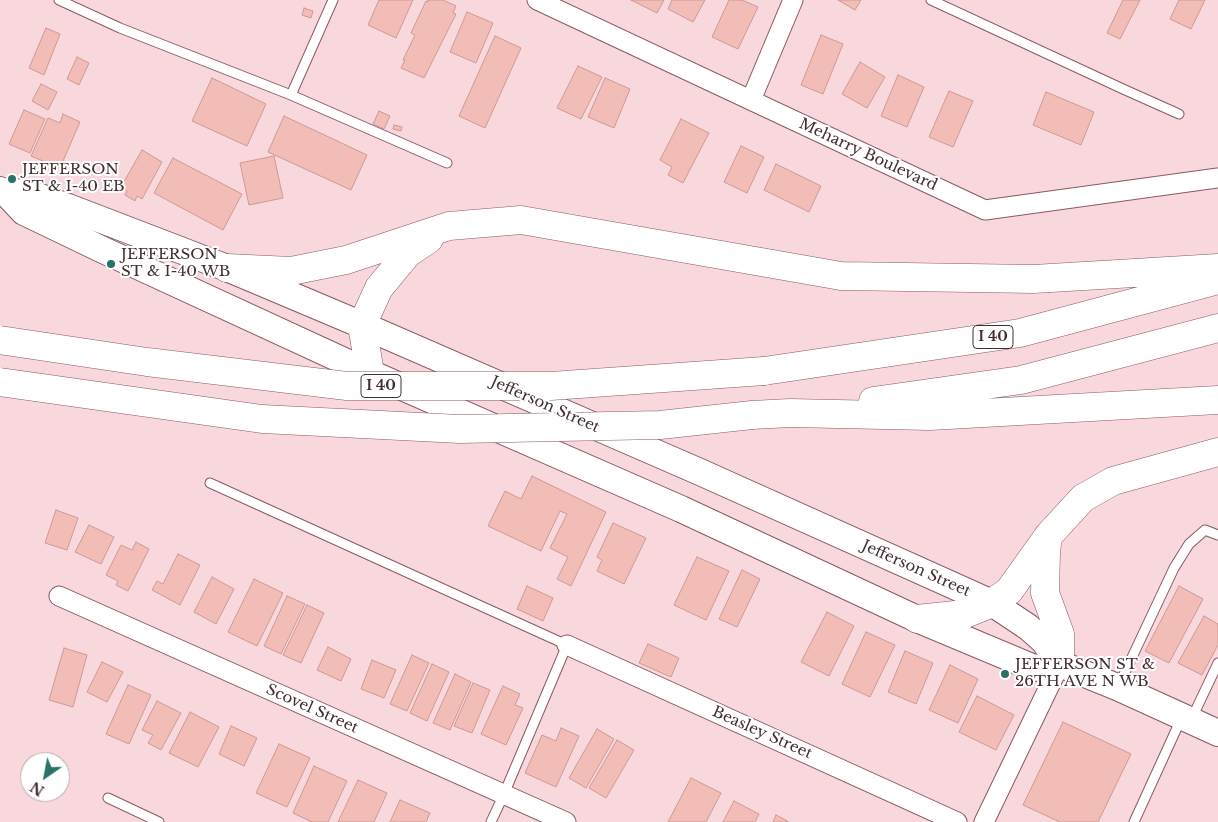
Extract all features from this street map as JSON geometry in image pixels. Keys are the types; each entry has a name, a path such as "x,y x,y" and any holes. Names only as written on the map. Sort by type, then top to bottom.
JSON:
{"highway":[{"path":"227,268 291,271 346,260 448,226 521,220 841,276 1034,280 1218,268"},
{"path":"370,373 362,325 379,288 408,253 448,226"},
{"name":"I 40","path":"0,340 147,362 347,386 551,386 764,371 1020,333 1218,280"},
{"path":"790,413 1021,380 1218,328"},
{"path":"0,382 262,419 460,429 660,425 752,415 790,413 930,416 1218,400"},
{"path":"917,619 965,614 992,603 1009,591 1049,535 1083,498 1113,481 1218,452"},
{"path":"1049,535 1046,552 1045,593 1060,634 1060,664"}],"main road":[{"name":"Jefferson Street","path":"3,192 26,192 68,206 227,268 700,472 992,603 1028,627 1044,641 1060,664 1034,668 917,619 681,509 370,373 47,224 24,212 3,192"},
{"path":"1060,664 1117,687 1218,733"}],"street":[{"name":"Meharry Boulevard","path":"537,0 985,210 1218,178"},
{"path":"752,100 793,0"},
{"name":"Scovel Street","path":"59,596 566,822"},
{"name":"Beasley Street","path":"566,645 957,822"},
{"path":"984,822 1060,664"}],"lane":[{"path":"59,0 120,28 291,95 447,163"},
{"path":"291,95 333,0"},
{"path":"931,0 1179,114"},
{"path":"210,483 566,645 504,794 490,822"},
{"path":"1117,687 1174,568 1189,544 1206,530 1218,534"},
{"path":"1134,822 1218,663"},
{"path":"108,798 159,822"}],"building":[{"path":"379,0 413,0 396,38 368,25"},
{"path":"428,0 443,0 456,6 453,13 456,14 424,78 401,68 415,35 411,33"},
{"path":"631,0 664,0 657,13"},
{"path":"672,0 705,0 693,22 668,9"},
{"path":"729,0 742,0 758,7 738,49 712,37"},
{"path":"838,0 861,0 855,10"},
{"path":"1123,0 1140,0 1120,39 1107,33"},
{"path":"1179,0 1205,0 1191,29 1170,19"},
{"path":"304,8 313,11 311,18 302,15"},
{"path":"467,12 493,23 476,63 450,52"},
{"path":"46,28 60,34 44,75 29,68"},
{"path":"821,35 843,44 823,94 801,85"},
{"path":"495,36 521,48 485,128 459,116"},
{"path":"77,57 89,63 79,85 67,79"},
{"path":"860,62 885,77 867,108 842,94"},
{"path":"578,66 602,77 581,119 557,108"},
{"path":"898,75 924,87 907,127 881,116"},
{"path":"212,78 266,104 247,146 192,121"},
{"path":"605,78 630,89 614,128 588,117"},
{"path":"41,84 57,92 48,110 32,101"},
{"path":"949,91 973,101 953,147 929,137"},
{"path":"1046,92 1094,112 1081,145 1033,125"},
{"path":"24,110 45,119 30,153 9,144"},
{"path":"379,111 390,116 384,129 373,124"},
{"path":"63,114 80,122 60,168 31,156 48,118 60,123"},
{"path":"284,116 367,155 351,190 268,152"},
{"path":"681,119 709,133 683,183 668,175 672,167 660,160"},
{"path":"394,125 402,127 401,131 393,129"},
{"path":"741,146 764,157 747,193 724,182"},
{"path":"142,150 162,162 142,199 137,196 135,201 125,195 127,191 121,187"},
{"path":"274,156 283,198 249,205 240,163"},
{"path":"173,158 242,194 223,230 154,193"},
{"path":"776,164 821,186 809,212 764,190"},
{"path":"532,476 606,512 571,586 557,579 568,557 550,548 567,514 560,511 541,551 488,526 505,491 521,499"},
{"path":"56,510 78,518 67,550 45,543"},
{"path":"613,523 646,538 624,584 597,571 602,560 597,557"},
{"path":"89,525 114,537 101,564 75,552"},
{"path":"136,542 149,549 128,591 116,585 118,581 106,575 121,545 132,550"},
{"path":"178,554 200,565 180,605 152,590 157,581 163,584"},
{"path":"697,557 729,571 706,620 674,605"},
{"path":"742,570 760,579 737,627 719,619"},
{"path":"212,577 234,589 216,624 194,612"},
{"path":"254,579 283,593 257,646 228,632"},
{"path":"527,586 553,598 543,621 517,609"},
{"path":"1179,586 1203,599 1169,663 1145,651"},
{"path":"287,596 305,604 281,654 264,646"},
{"path":"307,605 324,613 301,663 283,655"},
{"path":"827,612 854,626 829,676 801,662"},
{"path":"1204,616 1218,624 1218,645 1202,675 1178,663"},
{"path":"866,632 895,645 870,697 842,684"},
{"path":"648,644 679,658 671,677 639,663"},
{"path":"328,647 351,659 341,681 317,670"},
{"path":"64,648 87,655 73,707 49,700"},
{"path":"905,651 933,663 916,704 888,692"},
{"path":"412,655 429,663 407,711 390,704"},
{"path":"372,660 396,670 384,698 361,689"},
{"path":"102,662 123,672 107,702 87,692"},
{"path":"432,664 449,672 427,721 410,713"},
{"path":"950,665 978,679 958,723 929,710"},
{"path":"455,674 471,682 450,730 433,723"},
{"path":"473,683 490,690 472,733 454,726"},
{"path":"128,685 151,695 129,744 106,734"},
{"path":"503,686 520,694 515,705 523,708 506,745 481,734"},
{"path":"977,696 1014,715 996,750 959,732"},
{"path":"157,701 181,713 161,750 148,743 153,735 142,730"},
{"path":"190,712 219,727 198,767 169,753"},
{"path":"1063,722 1131,754 1098,822 1060,822 1023,805"},
{"path":"231,726 257,738 244,766 219,754"},
{"path":"561,728 579,736 556,787 525,773 542,735 556,741"},
{"path":"597,729 614,739 586,788 569,778"},
{"path":"617,740 634,750 606,798 589,788"},
{"path":"279,744 310,758 287,807 256,793"},
{"path":"314,766 347,781 328,822 312,822 293,813"},
{"path":"691,778 721,793 706,822 668,822"},
{"path":"358,780 387,793 374,822 338,822"},
{"path":"400,800 430,813 426,822 390,822"},
{"path":"734,801 759,814 755,822 723,822"},
{"path":"776,815 789,822 773,822"}],"place":[{"name":"JEFFERSON ST & I-40 EB","path":"12,179"},
{"name":"JEFFERSON ST & I-40 WB","path":"111,264"},
{"name":"JEFFERSON ST & 26TH AVE N WB","path":"1005,674"}]}
